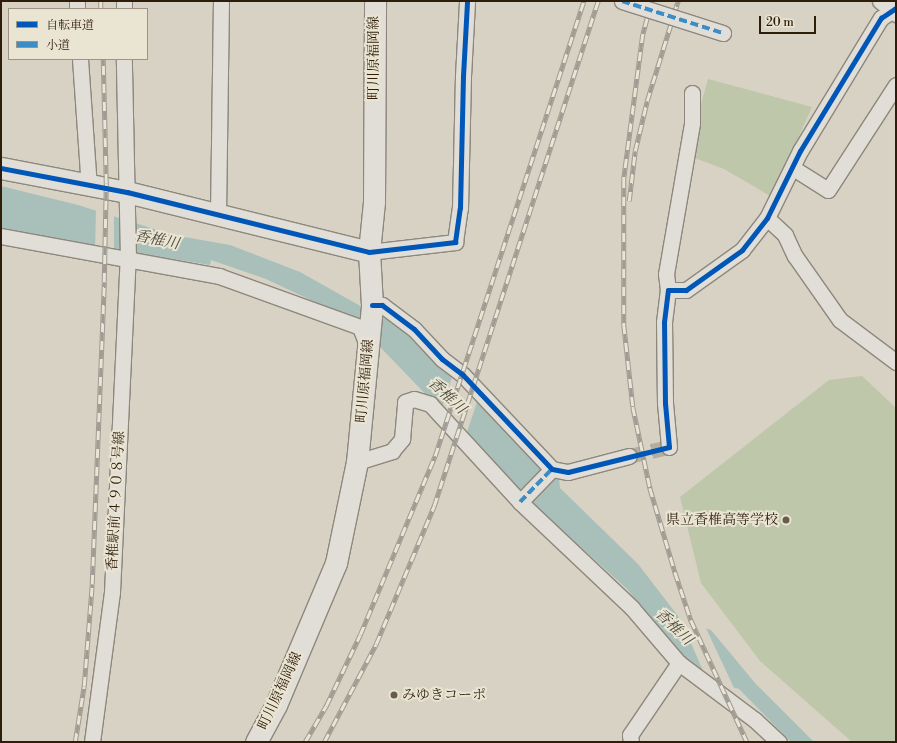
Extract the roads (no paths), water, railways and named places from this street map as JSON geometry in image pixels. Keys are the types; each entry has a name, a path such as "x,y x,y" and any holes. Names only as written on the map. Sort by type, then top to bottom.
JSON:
{"main road":[{"name":"町川原福岡線","path":"256,742 276,705 336,563 357,462 372,305 369,252 374,202 375,1"},
{"path":"1,168 88,187 127,192 369,252"}],"street":[{"path":"218,214 220,1"},
{"path":"369,252 456,242 460,208 462,76 467,1"},
{"path":"622,1 723,33"},
{"path":"668,290 686,290 742,250 767,218 800,152 881,18 895,11 880,1"},
{"path":"80,60 88,187"},
{"name":"香椎駅前４９０８号線","path":"92,742 112,592 128,258 124,60"},
{"path":"793,168 828,190 896,85"},
{"path":"669,447 665,381 664,322 668,290 666,274 692,123 692,93"},
{"path":"767,218 785,235 794,256 840,320 896,362"},
{"path":"1,236 128,258 219,276 360,327 368,348"},
{"path":"372,305 382,305 414,329 442,359 463,374 552,469 568,472 629,456"},
{"path":"357,462 392,451 402,439 405,402 414,399 430,404 520,502 632,608 679,663 755,720 779,742"},
{"path":"520,502 552,469"},
{"path":"631,742 630,735 679,663"}],"water":[{"name":"香椎川","path":"1,186 78,205 173,235 230,245 300,272 364,308 393,317 465,380 554,477 559,479 560,488 638,564 681,620 711,630 755,683 814,742 791,742 739,689 714,681 680,656 628,590 519,491 355,321 266,279 211,260 210,265 1,231"}],"tunnel":[{"path":"629,456 669,447"}],"railway":[{"path":"101,1 101,8"},
{"path":"305,742 326,706 360,635 435,456 584,1"},
{"path":"324,742 376,644 434,506 598,1"},
{"path":"652,1 643,34 624,179 624,325 633,407 650,488 691,620 747,742"},
{"path":"629,201 635,151 647,101 678,1"},
{"path":"75,742 84,686 92,584 104,282 106,183 103,60"}],"place":[{"name":"県立香椎高等学校","path":"786,520"},
{"name":"みゆきコーポ","path":"394,695"}]}
